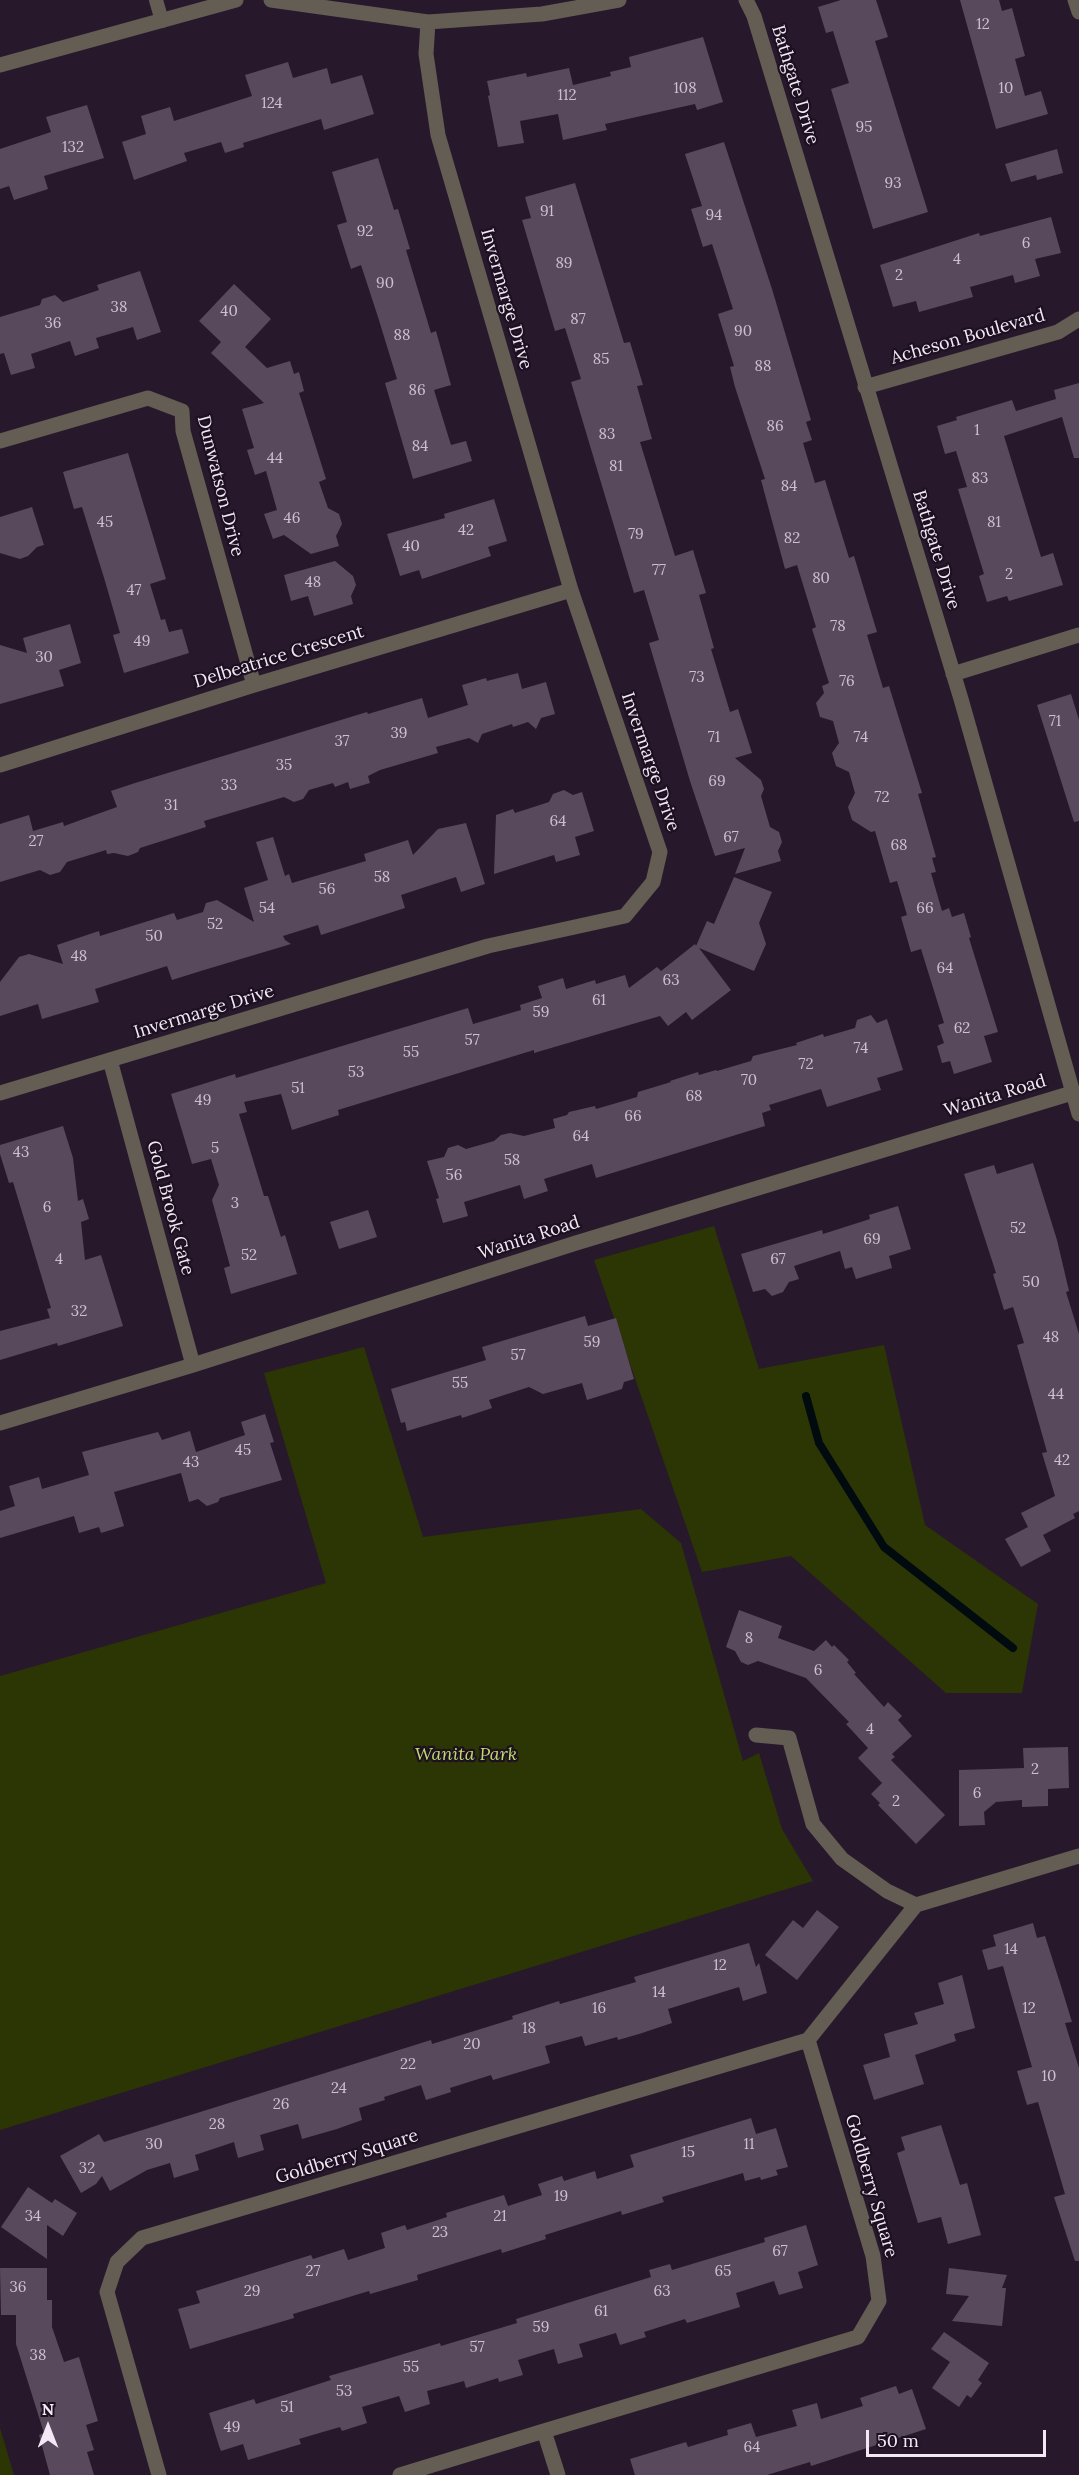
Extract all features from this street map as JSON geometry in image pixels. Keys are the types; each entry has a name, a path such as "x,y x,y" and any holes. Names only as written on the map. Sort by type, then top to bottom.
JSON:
{"street":[{"path":"0,65 236,0"},
{"path":"271,0 428,22 542,14 619,0"},
{"name":"Bathgate Drive","path":"746,0 757,27 953,674 1079,1114"},
{"path":"1075,0 1079,12"},
{"name":"Invermarge Drive","path":"0,1093 488,946 625,916 652,882 660,852 571,590 438,135 426,54 428,22"},
{"name":"Acheson Boulevard","path":"865,387 1058,332 1079,319"},
{"name":"Dunwatson Drive","path":"0,441 148,398 182,411 183,431 254,685"},
{"name":"Delbeatrice Crescent","path":"0,765 254,685 571,590"},
{"path":"953,674 1079,635"},
{"name":"Gold Brook Gate","path":"110,1060 193,1365"},
{"name":"Wanita Road","path":"0,1423 193,1365 576,1243 1072,1093"},
{"path":"756,1735 789,1738 813,1824 842,1859 887,1891 916,1905"},
{"path":"808,2040 916,1905 1079,1856"},
{"name":"Goldberry Square","path":"159,2475 107,2292 117,2262 142,2238 808,2040 873,2256 879,2301 858,2337 400,2475"},
{"path":"544,2431 558,2475"}],"lane":[{"path":"156,0 162,21"}],"green space":[{"path":"714,1226 759,1369 884,1345 925,1525 1038,1604 1022,1693 946,1693 791,1556 702,1572 594,1260"},
{"name":"Wanita Park","path":"364,1347 423,1537 641,1509 681,1543 743,1761 759,1753 782,1829 813,1881 0,2130 0,1676 326,1583 264,1373"},
{"path":"0,2428 14,2475 0,2475"}],"building":[{"path":"841,0 876,0 888,37 875,41 928,212 873,229 831,89 849,83 833,31 826,33 818,7"},
{"path":"960,0 999,0 1002,11 1012,8 1025,56 1015,59 1025,96 1041,91 1048,114 996,129"},
{"path":"703,37 723,102 697,110 695,104 605,124 607,130 563,140 558,114 520,121 524,143 498,147 487,81 526,73 527,77 569,68 573,85 611,76 610,72 631,67 629,57"},
{"path":"288,62 293,78 327,68 331,84 362,75 374,114 324,130 321,119 243,143 244,147 225,153 221,142 184,153 187,161 134,180 122,142 146,134 141,116 170,107 174,121 252,96 245,75"},
{"path":"87,105 104,158 44,176 48,189 14,200 9,186 0,189 0,149 51,132 46,117"},
{"path":"724,142 772,289 811,420 806,422 812,440 803,443 815,483 825,480 849,558 854,556 877,632 867,635 883,688 889,686 922,793 918,794 936,857 932,858 936,872 931,873 942,911 949,908 952,917 964,913 971,937 969,938 998,1032 984,1036 992,1062 954,1074 950,1061 942,1063 937,1046 944,1043 938,1025 944,1023 921,949 911,952 901,917 907,915 897,881 890,883 875,831 871,832 852,820 848,807 855,793 849,772 836,766 832,753 839,743 833,721 820,717 816,703 824,693 822,686 829,683 812,629 816,627 797,565 785,569 761,480 765,479 735,387 730,367 734,366 718,314 733,309 712,244 703,247 691,209 702,206 685,154"},
{"path":"1057,149 1063,173 1037,180 1036,175 1011,182 1005,164"},
{"path":"378,158 394,210 398,209 410,249 406,250 431,333 436,331 451,385 434,390 451,445 466,441 472,461 413,479 385,383 397,379 361,265 351,269 337,225 347,222 332,172"},
{"path":"575,183 624,343 630,342 643,385 637,386 652,439 640,442 675,556 693,550 706,593 699,595 714,648 711,649 730,712 738,709 752,753 735,758 761,780 764,789 761,796 770,827 779,832 782,842 778,851 781,861 735,874 745,848 715,856 649,643 659,640 644,590 634,593 571,382 581,379 565,328 555,331 522,220 531,218 525,197"},
{"path":"1051,217 1061,253 1035,259 1040,276 1015,283 1013,275 970,287 973,297 919,312 916,301 893,307 880,265 979,233 980,236"},
{"path":"140,271 161,332 137,340 133,327 96,338 99,348 75,356 70,341 31,354 35,368 11,375 4,353 0,354 0,317 40,305 42,299 55,295 63,302 99,290 97,285"},
{"path":"234,284 271,319 245,347 267,368 290,361 294,374 299,372 304,391 299,393 326,479 319,482 328,508 339,514 342,524 336,536 339,546 311,554 284,535 273,539 264,514 277,510 266,471 255,475 247,450 254,448 242,409 264,403 211,353 221,342 199,321"},
{"path":"1079,383 1079,458 1074,458 1062,417 1004,436 1041,557 1053,553 1063,585 1009,601 1007,596 987,602 979,576 984,574 958,489 967,487 956,451 945,454 937,426 957,420 956,417 1012,400 1016,411 1056,399 1054,390"},
{"path":"128,453 166,579 150,584 161,620 165,619 169,632 182,629 189,653 124,673 113,635 120,633 105,581 82,507 74,509 63,472"},
{"path":"494,499 507,541 488,547 491,556 422,579 419,570 400,576 387,534 445,518 444,514"},
{"path":"32,507 44,545 20,559 0,553 0,517"},
{"path":"335,561 353,576 356,585 351,596 353,604 314,616 308,596 291,601 284,575"},
{"path":"70,624 81,663 59,670 64,686 0,704 0,645 27,653 23,638"},
{"path":"518,673 522,689 546,682 555,714 541,718 536,729 528,722 513,727 512,724 482,734 478,743 469,738 436,747 438,753 380,770 368,776 370,783 350,789 348,782 335,787 333,783 309,790 303,799 294,802 284,797 204,821 206,827 140,848 138,852 128,856 107,854 106,850 67,862 60,872 50,875 40,870 0,882 0,824 29,815 33,831 63,822 64,826 117,807 111,791 367,712 368,714 422,698 428,718 468,705 462,685 486,678 487,681"},
{"path":"1071,694 1079,720 1079,821 1074,822 1037,705"},
{"path":"564,790 573,795 582,792 594,831 575,837 580,855 556,862 554,855 494,874 496,815 513,809 515,813 549,802 553,794"},
{"path":"466,823 485,884 461,892 456,877 401,895 405,908 321,935 318,925 283,936 291,944 172,980 167,966 95,989 99,1002 42,1019 38,1004 0,1016 0,982 19,957 29,954 63,964 57,945 99,931 100,936 174,913 177,920 203,912 206,903 217,900 254,922 244,888 268,880 256,842 273,837 285,876 289,874 292,883 366,861 364,854 408,840 413,855 438,829"},
{"path":"734,877 772,892 759,923 766,944 754,971 699,948 731,990 692,1020 686,1012 668,1026 660,1016 534,1053 534,1050 338,1110 339,1115 292,1130 281,1094 244,1102 247,1112 239,1114 264,1196 268,1196 281,1237 285,1235 297,1274 231,1294 224,1268 230,1266 212,1200 219,1185 211,1159 192,1164 171,1094 235,1074 236,1078 468,1008 473,1024 521,1010 520,1005 542,998 538,986 563,978 566,989 595,980 596,984 625,975 629,988 657,967 661,971 695,944 696,946 707,921 714,924"},
{"path":"871,1015 877,1023 887,1019 903,1070 877,1078 881,1090 827,1107 821,1089 769,1105 771,1110 762,1113 765,1126 596,1178 592,1164 544,1179 548,1191 524,1199 520,1185 464,1202 468,1216 443,1223 436,1199 439,1198 427,1161 444,1157 448,1148 458,1145 466,1149 494,1141 501,1135 510,1133 524,1136 555,1128 553,1119 567,1115 569,1112 595,1106 596,1109 637,1097 638,1092 698,1072 699,1075 717,1071 751,1061 753,1056 797,1045 796,1043 823,1034 824,1037 855,1028 857,1020"},
{"path":"63,1126 73,1158 78,1201 83,1199 89,1219 81,1222 85,1260 101,1255 123,1326 58,1346 57,1343 0,1360 0,1331 50,1318 47,1309 51,1308 13,1182 9,1183 0,1154 0,1145"},
{"path":"1033,1163 1057,1240 1069,1291 1066,1292 1079,1334 1079,1511 1073,1514 1075,1518 1043,1535 1051,1551 1021,1567 1005,1539 1028,1527 1021,1513 1055,1496 1042,1453 1047,1452 1017,1345 1024,1343 1013,1307 1004,1310 993,1274 996,1273 964,1174 994,1165 997,1174"},
{"path":"898,1206 911,1249 889,1256 892,1268 856,1279 852,1267 845,1269 840,1251 794,1266 799,1279 789,1282 783,1292 772,1296 765,1289 753,1292 741,1254 822,1230 823,1234 870,1219 869,1215"},
{"path":"368,1210 377,1237 339,1249 330,1222"},
{"path":"585,1316 588,1326 616,1318 634,1379 624,1382 622,1389 587,1400 582,1383 543,1394 529,1387 489,1400 492,1408 462,1418 461,1415 407,1431 405,1422 401,1423 391,1389 486,1360 482,1347"},
{"path":"265,1414 274,1442 270,1443 282,1480 220,1498 218,1502 207,1506 198,1499 189,1502 181,1473 114,1492 124,1526 101,1533 99,1527 79,1533 74,1516 0,1538 0,1511 15,1506 9,1486 39,1477 42,1489 89,1475 82,1452 158,1432 162,1440 190,1431 196,1452 245,1435 241,1422"},
{"path":"739,1610 782,1626 778,1638 814,1651 826,1640 832,1647 834,1645 849,1660 847,1662 856,1673 854,1674 884,1707 888,1702 902,1716 898,1720 912,1736 892,1754 895,1757 891,1760 945,1815 916,1844 878,1805 880,1803 871,1794 882,1783 858,1758 868,1748 846,1724 849,1722 806,1678 758,1661 748,1665 741,1662 735,1651 726,1647"},
{"path":"1068,1747 1069,1788 1048,1789 1048,1806 1022,1807 1022,1800 996,1802 984,1812 985,1825 959,1826 959,1770 1024,1768 1023,1748"},
{"path":"817,1910 839,1927 797,1980 765,1955 793,1920 803,1928"},
{"path":"1033,1923 1037,1938 1045,1936 1061,1986 1072,2022 1065,2023 1079,2068 1079,2261 1075,2261 1054,2197 1065,2194 1038,2102 1027,2105 1017,2071 1032,2067 1003,1966 988,1970 982,1950 996,1946 993,1935"},
{"path":"749,1943 756,1967 759,1963 767,1993 743,2001 739,1987 668,2009 672,2023 639,2034 618,2040 617,2037 585,2046 582,2036 545,2046 550,2063 493,2080 491,2075 450,2088 451,2092 426,2100 421,2085 359,2108 362,2120 337,2129 302,2139 298,2124 260,2135 264,2150 238,2158 234,2142 195,2155 199,2170 174,2178 170,2163 147,2170 110,2191 102,2176 96,2184 81,2193 60,2156 99,2134 104,2142 431,2040 432,2044 513,2019 512,2016 559,2001 560,2004 636,1982 634,1977"},
{"path":"962,1975 975,2028 954,2034 956,2041 915,2055 924,2084 874,2100 863,2065 890,2057 884,2034 918,2024 914,2013 944,2004 938,1983"},
{"path":"751,2118 756,2134 776,2128 788,2167 776,2170 778,2175 761,2180 760,2177 745,2181 743,2173 662,2197 664,2202 622,2215 621,2211 545,2235 546,2239 502,2253 501,2249 417,2275 418,2280 370,2294 369,2291 293,2314 294,2318 190,2349 178,2309 200,2303 196,2291 311,2255 313,2259 344,2249 348,2260 385,2248 381,2233 405,2225 407,2230 447,2217 446,2213 504,2195 508,2206 542,2195 538,2184 562,2176 564,2181 595,2171 597,2179 634,2167 630,2155"},
{"path":"941,2125 960,2185 967,2183 981,2235 948,2244 941,2217 918,2223 897,2153 905,2150 901,2137"},
{"path":"28,2187 52,2203 55,2199 77,2213 63,2236 47,2225 47,2259 1,2227"},
{"path":"806,2225 818,2265 798,2272 803,2288 779,2295 774,2281 736,2293 740,2307 687,2323 685,2319 644,2332 646,2337 620,2345 616,2333 579,2344 583,2357 558,2364 554,2349 518,2360 523,2375 499,2382 498,2378 466,2388 464,2381 427,2391 430,2404 405,2412 399,2396 362,2407 367,2423 342,2431 340,2427 299,2439 301,2444 248,2460 243,2444 221,2451 219,2446 209,2413 254,2399 256,2404 331,2380 329,2376 517,2323 516,2319 651,2277 649,2270 670,2264 672,2270 765,2242 764,2238"},
{"path":"0,2268 47,2268 47,2300 52,2300 52,2327 64,2362 79,2357 98,2421 86,2425 94,2450 87,2452 94,2475 50,2475 39,2435 44,2433 16,2344 16,2315 1,2315"},
{"path":"949,2268 1007,2275 1002,2288 1006,2288 1002,2326 952,2321 969,2296 946,2294"},
{"path":"944,2332 989,2363 978,2380 982,2383 971,2398 967,2395 959,2407 932,2388 950,2362 931,2349"},
{"path":"896,2386 899,2394 912,2389 926,2429 811,2466 810,2462 767,2475 635,2475 630,2459 686,2442 688,2447 728,2435 727,2430 751,2423 756,2437 797,2426 792,2410 817,2403 821,2419 863,2406 860,2398"}],"waterway":[{"path":"806,1396 819,1443 884,1547 1013,1648"}]}
